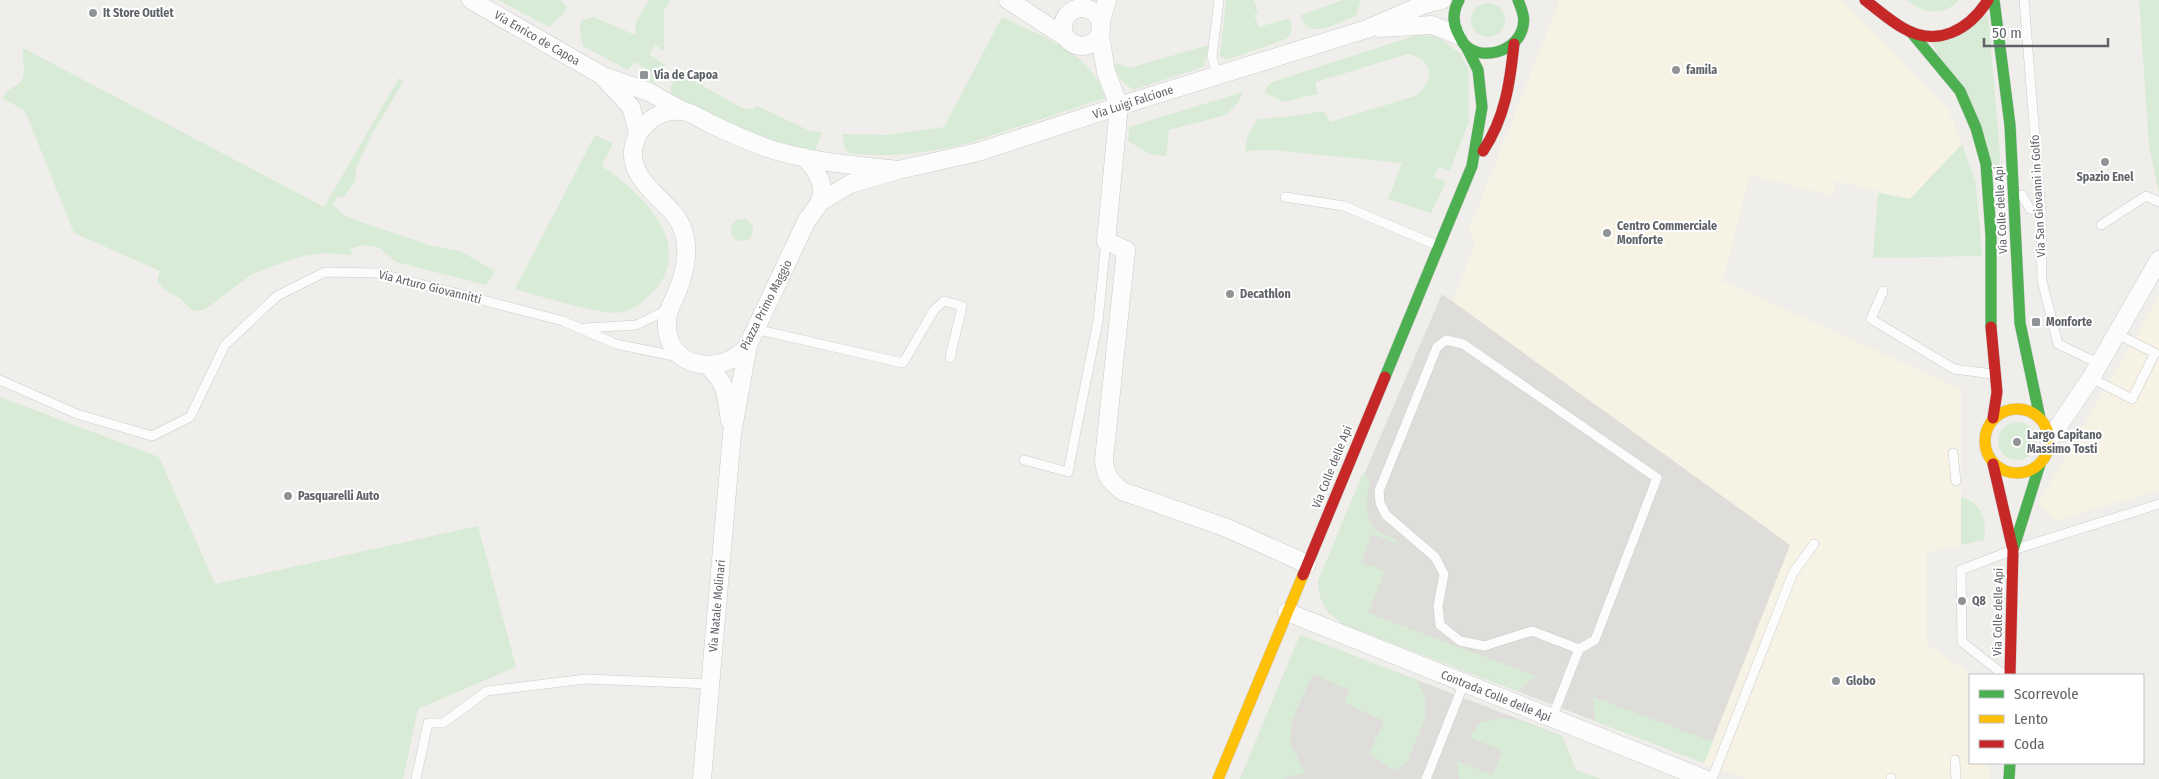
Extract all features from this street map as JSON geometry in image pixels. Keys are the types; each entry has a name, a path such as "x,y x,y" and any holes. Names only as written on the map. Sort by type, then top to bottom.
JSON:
{"main road":[{"path":"1459,0 1454,14 1454,24 1462,40 1478,52 1490,54 1503,51 1514,44"},
{"path":"1518,0 1523,11"},
{"path":"1523,11 1530,0"},
{"path":"1865,0 1910,32 1936,37 1962,30 1973,22 1988,0"},
{"path":"1879,0 1891,19"},
{"name":"Via Colle delle Api","path":"1994,0 2009,116 2014,179 2020,323 2040,418"},
{"name":"Via Colle delle Api","path":"1472,166 1494,137 1510,90 1514,44 1524,23 1523,11"},
{"name":"Via Colle delle Api","path":"1910,32 1960,91 1976,128 1986,164 1991,235 1991,324 1997,392 1994,418"},
{"name":"Via Colle delle Api","path":"1218,779 1472,166 1482,108 1478,70 1462,40"},
{"path":"2017,408 2029,410 2040,418 2047,428 2049,440 2047,453 2040,464 2029,471 2017,473 2004,471 1994,464 1986,453 1984,440 1986,428 1994,418 2004,410 2017,408"},
{"name":"Via Colle delle Api","path":"1994,464 2013,550 2010,674"},
{"name":"Via Colle delle Api","path":"2013,550 2040,464"},
{"path":"2009,779 2010,764"}],"street":[{"name":"Via Enrico de Capoa","path":"471,0 604,76 649,92 681,110"},
{"path":"1008,0 1071,41 1106,72"},
{"path":"1071,41 1090,44 1100,29 1107,0"},
{"name":"Via Luigi Falcione","path":"820,202 850,184 898,170 978,152 1367,29 1425,4 1442,0"},
{"path":"1029,12 1054,14 1075,7 1088,8 1094,11 1100,29 1106,72 1119,106 1106,241 1126,250 1104,459 1105,472 1122,491 1227,528 1307,564"},
{"path":"1071,41 1063,24 1075,7"},
{"name":"Via Luigi Falcione","path":"1367,29 1432,25 1462,40"},
{"name":"Via Enrico de Capoa","path":"604,76 631,107 638,133"},
{"path":"708,366 683,358 668,336 669,309 684,274 686,244 680,225 673,213 650,190 639,174 633,151 638,133 644,125 659,116 681,110 738,137 769,148 804,157 815,167 820,180 822,187 820,202"},
{"name":"Via Luigi Falcione","path":"804,157 848,165 898,170"},
{"name":"Piazza Primo Maggio","path":"708,366 720,365 743,352 752,337 807,220 820,202"},
{"path":"2049,440 2096,371 2117,334 2153,283 2159,260"},
{"name":"Via Natale Molinari","path":"702,779 732,434 752,337"},
{"name":"Via Natale Molinari","path":"708,366 720,378 725,389 732,434"},
{"name":"Contrada Colle delle Api","path":"1287,612 1705,779"}],"lane":[{"path":"1217,75 1212,57 1219,0"},
{"name":"Via San Giovanni in Golfo","path":"2024,0 2040,212 2042,281 2058,344 2096,371"},
{"path":"2014,179 2030,209 2040,212"},
{"path":"2101,225 2146,196 2159,202"},
{"path":"1285,197 1344,206 1439,246"},
{"path":"1024,460 1068,472 1098,321 1106,241"},
{"name":"Via Arturo Giovannitti","path":"0,380 77,414 152,436 190,417 225,345 270,302 277,296 325,272 378,273 563,321 583,328 616,344 683,358"},
{"path":"1883,291 1870,319 1954,369 1996,374"},
{"path":"752,337 903,363 934,310 944,301 962,306 950,358"},
{"name":"Via Arturo Giovannitti","path":"583,328 636,325 669,309"},
{"path":"2096,371 2132,399 2155,353 2117,334"},
{"path":"1552,718 1579,649 1595,640 1657,478 1463,344 1446,340 1437,347 1379,491 1380,503 1386,515 1434,557 1444,574 1438,606 1440,625 1460,641 1484,646 1532,630 1579,649"},
{"path":"1953,452 1956,480"},
{"path":"2003,674 1962,642 1961,570 2013,550 2159,504"},
{"path":"1712,779 1793,573 1814,544"},
{"path":"416,779 428,723 443,723 487,691 586,679 711,684"},
{"path":"1426,779 1464,683"},
{"path":"1955,760 1956,779"}],"shaded area":[{"path":"1560,0 1842,0 1948,109 1962,144 1910,199 1836,181 1832,196 1750,175 1723,281 1961,389 1961,545 1927,552 1927,645 1970,674 1969,764 1989,764 1989,779 1745,779 1704,763 1790,545 1453,302 1475,244 1469,230"},
{"path":"1442,294 1790,545 1704,763 1343,624 1328,612 1320,597 1318,581"},
{"path":"2159,296 2159,490 2055,521 2038,504"},
{"path":"1300,635 1562,736 1576,770 1601,779 1240,779"}],"green space":[{"path":"498,0 560,0 566,6 565,12 549,27"},
{"path":"649,0 670,0 664,11 664,51 655,45 649,54 665,65 654,83 648,80 652,72 634,62 628,70 583,46 580,30 581,21 593,17 635,35 636,23"},
{"path":"1226,0 1254,0 1258,13 1254,15 1259,27 1289,18 1292,27 1290,34 1286,39 1226,60 1220,56"},
{"path":"1343,0 1361,0 1356,16 1324,28 1310,28 1304,23 1301,15"},
{"path":"1907,0 1959,0 1947,9 1933,12 1919,8"},
{"path":"2139,0 2159,0 2159,193 2149,145"},
{"path":"1488,3 1500,8 1505,20 1500,32 1488,37 1476,32 1471,20 1476,8"},
{"path":"1988,14 2000,154 1999,176 1932,43"},
{"path":"1002,17 1063,47 1077,57 1099,82 1105,98 966,144 893,155 849,153 844,147 842,134 886,135 944,127"},
{"path":"1417,35 1436,36 1461,54 1469,71 1469,121 1450,171 1439,167 1434,177 1446,182 1431,213 1388,199 1402,163 1272,150 1245,151 1247,138 1257,119 1287,117 1324,111 1330,122 1415,96 1426,84 1429,72 1423,61 1408,54 1316,82 1317,94 1284,102 1265,93 1267,87 1272,82"},
{"path":"1208,45 1203,67 1133,90 1122,81 1113,65 1119,64 1130,68"},
{"path":"23,48 324,207 399,78 403,80 402,84 371,136 356,168 355,181 343,198 338,196 333,204 341,213 355,220 432,246 460,251 495,271 486,285 396,262 380,248 364,245 350,249 353,255 322,253 299,257 252,274 204,310 193,311 181,299 165,290 157,281 160,271 74,233 24,110 3,99 10,89 22,80 24,73"},
{"path":"678,72 742,108 753,109 757,106 810,131 822,132 815,151 772,142 727,123 672,95 670,88"},
{"path":"1243,92 1238,103 1226,115 1169,130 1166,156 1149,154 1128,141 1129,127"},
{"path":"595,135 613,143 602,166 630,188 656,217 665,233 669,250 667,267 659,285 638,305 623,312 614,313 587,309 515,289"},
{"path":"1962,144 1976,184 1982,256 1873,258 1878,193 1910,199"},
{"path":"742,219 750,222 753,230 750,238 742,241 734,238 731,230 734,222"},
{"path":"0,397 159,457 215,584 478,526 516,667 418,709 403,779 0,779"},
{"name":"Largo Capitano Massimo Tosti","path":"2017,422 2031,427 2036,441 2031,455 2017,460 2003,455 1998,441 2003,427"},
{"path":"1363,473 1370,480 1367,513 1372,525 1376,530 1398,541 1397,544 1372,534 1361,562 1385,571 1368,613 1536,676 1517,691 1343,624 1324,606 1318,581"},
{"path":"1961,497 1974,503 1981,513 1985,526 1984,540 1961,545"},
{"path":"1300,635 1417,680 1425,696 1425,718 1407,763 1394,770 1369,754 1384,721 1345,703 1350,690 1313,674 1292,720 1290,742 1305,773 1282,779 1240,779"},
{"path":"1593,697 1713,742 1704,763 1595,721"},
{"path":"1500,718 1519,720 1562,736 1576,770 1601,779 1459,779 1457,761 1493,775 1503,751 1469,737 1481,722"}],"traffic: fast":[{"path":"1459,0 1454,12 1456,29 1464,44 1479,53 1496,52 1505,49 1518,38 1524,22 1518,0"},
{"path":"1994,0 2010,125 2020,323 2040,418"},
{"path":"1911,32 1960,91 1976,128 1986,164 1991,235 1991,327"},
{"path":"1385,377 1472,166 1482,107 1478,70 1466,46"},
{"path":"2014,547 2040,464"},
{"path":"2009,779 2010,764"}],"traffic: slow":[{"path":"2011,409 2023,409 2040,418 2047,429 2049,441 2047,453 2040,464 2023,473 2011,473 1999,468 1990,459 1985,447 1985,435 1990,423 1999,414 2011,409"},
{"path":"1218,779 1303,575"}],"traffic: jam":[{"path":"1865,0 1903,28 1916,34 1928,36 1940,36 1962,27 1980,11 1988,0"},
{"path":"1483,151 1497,126 1505,100 1511,73 1514,44"},
{"path":"1991,327 1997,392 1993,418"},
{"path":"1303,575 1385,377"},
{"path":"1993,464 2013,550 2010,674"}],"place":[{"name":"It Store Outlet","path":"93,13"},
{"name":"famila","path":"1676,70"},
{"name":"Via de Capoa","path":"644,75"},
{"name":"Spazio Enel","path":"2105,162"},
{"name":"Centro Commerciale Monforte","path":"1607,233"},
{"name":"Decathlon","path":"1230,294"},
{"name":"Monforte","path":"2036,322"},
{"name":"Largo Capitano Massimo Tosti","path":"2017,442"},
{"name":"Pasquarelli Auto","path":"288,496"},
{"name":"Q8","path":"1962,601"},
{"name":"Globo","path":"1836,681"}]}
